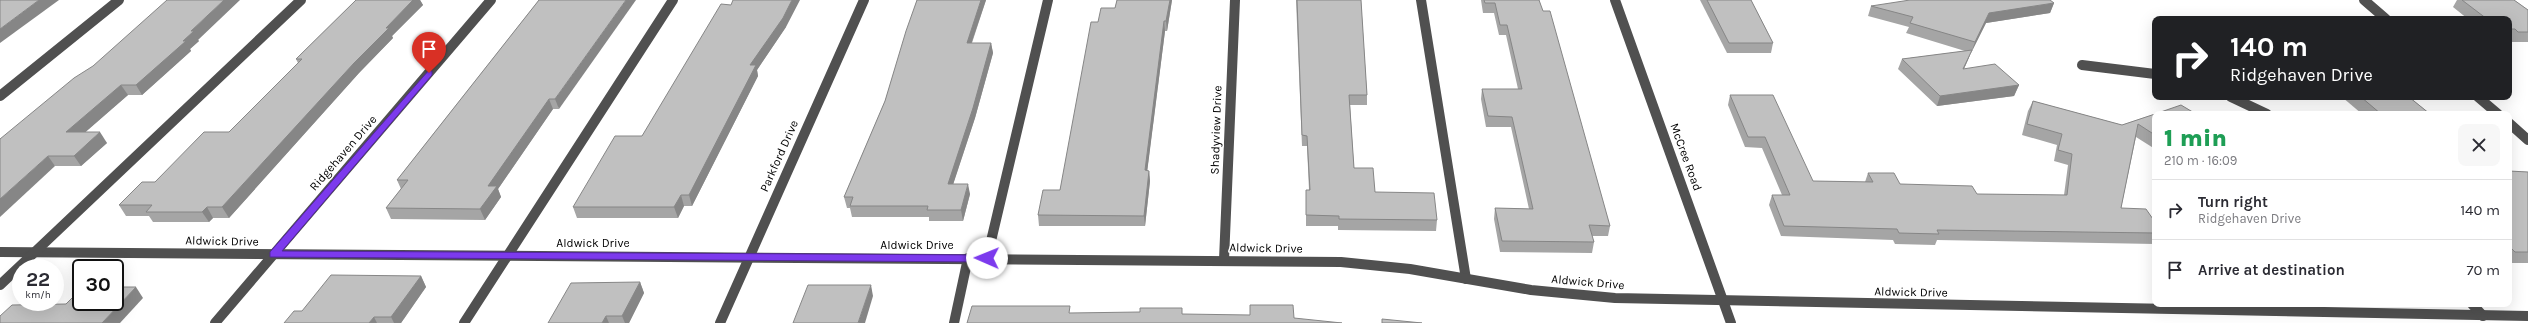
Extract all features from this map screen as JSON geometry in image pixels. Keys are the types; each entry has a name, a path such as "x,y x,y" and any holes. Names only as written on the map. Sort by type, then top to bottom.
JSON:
{"street":[{"path":"0,96 119,0"},
{"path":"0,285 301,0"},
{"name":"Ridgehaven Drive","path":"216,323 491,0"},
{"path":"464,323 673,0"},
{"name":"Parkford Drive","path":"720,323 748,257 864,0"},
{"path":"987,258 1048,0"},
{"name":"Shadyview Drive","path":"1224,260 1235,0"},
{"path":"1421,0 1466,279"},
{"name":"McCree Road","path":"1615,0 1732,323"},
{"path":"2364,0 2383,16"},
{"path":"2082,65 2152,74"},
{"path":"2237,100 2261,111"},
{"path":"2482,100 2494,111"},
{"path":"2512,126 2528,140"},
{"name":"Aldwick Drive","path":"0,252 274,255 987,258 1341,262 1410,269 1531,290 1615,298 2528,316"},
{"path":"954,323 968,258"},
{"path":"2475,307 2483,316"}],"building":[{"path":"0,0 39,0 0,29"},
{"path":"167,0 224,0 191,31 194,31 183,41 186,41 136,85 121,85 66,132 100,132 74,156 48,156 0,199 0,139 74,78 93,66"},
{"path":"356,0 413,0 386,28 389,28 354,63 222,207 207,207 202,212 146,212 152,205 119,205 142,182 155,182 204,132 229,132 302,59 296,59"},
{"path":"539,0 626,0 555,99 549,99 488,186 497,186 480,209 386,208 408,180 397,180"},
{"path":"733,0 792,0 783,18 750,65 756,65 689,195 681,195 674,207 573,207 615,136 642,136 721,4 731,5"},
{"path":"917,0 981,0 967,43 991,43 973,108 948,184 968,184 961,210 927,210 928,206 850,206 853,197 844,197 885,101"},
{"path":"1117,0 1170,0 1166,21 1164,21 1145,170 1149,171 1144,216 1038,215 1043,190 1060,190 1091,22 1098,22 1101,8 1115,8"},
{"path":"1297,0 1361,0 1367,95 1349,95 1354,168 1373,168 1375,192 1434,193 1437,220 1339,219 1339,216 1306,215 1306,190 1310,190 1307,136 1302,135"},
{"path":"1484,0 1539,0 1543,11 1550,11 1610,226 1589,225 1594,242 1502,241 1495,208 1533,209 1512,117 1488,116 1482,89 1522,89 1507,25 1500,25 1495,3 1485,3"},
{"path":"1707,0 1751,0 1773,43 1729,43"},
{"path":"1910,0 2050,0 2054,3 1989,13 1975,42 1910,23 1913,17 1871,6"},
{"path":"2462,0 2514,0 2528,10 2528,32 2518,32 2515,29 2512,29 2512,16 2483,16"},
{"path":"1972,50 1963,69 1995,64 2019,85 1940,96 1902,59"},
{"path":"1730,95 1773,95 1813,181 1873,182 1868,173 1894,173 1900,184 1972,186 1977,194 2067,195 2072,154 2058,150 2062,134 2027,124 2033,101 2122,125 2152,115 2152,133 2138,124 2121,208 2146,209 2152,218 2152,233 1937,230 1939,234 1899,233 1897,229 1784,226 1772,195 1790,195 1765,137 1748,137"},
{"path":"2365,100 2413,100 2426,111 2377,111"},
{"path":"2181,105 2191,111 2164,111"},
{"path":"2512,171 2528,172 2528,252 2515,252 2512,249"},
{"path":"331,275 421,276 391,317 374,317 369,323 284,323 294,311 302,311"},
{"path":"640,282 622,316 606,316 602,323 548,323 571,283"},
{"path":"808,285 871,285 858,323 793,323"},
{"path":"124,287 136,287 124,300"},
{"path":"72,298 72,311 113,311 102,323 0,323 0,316 12,305 12,311 64,311 64,304"},
{"path":"1250,305 1293,305 1294,318 1342,323 967,323 972,306 1070,306 1069,313 1140,312 1140,308 1182,308 1182,314 1250,315"},
{"path":"1382,319 1422,323 1382,323"}],"route":[{"path":"429,73 274,255 987,258"}]}
